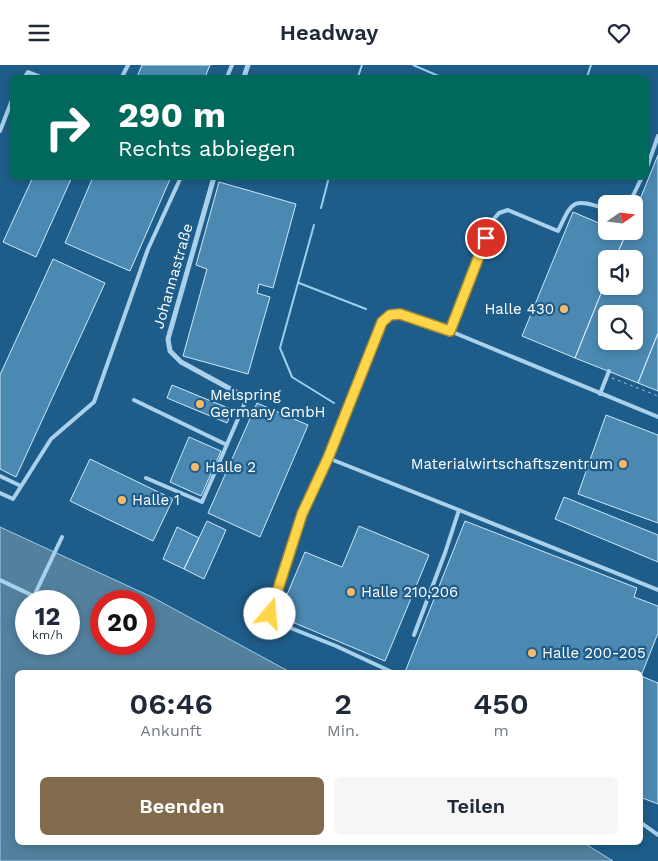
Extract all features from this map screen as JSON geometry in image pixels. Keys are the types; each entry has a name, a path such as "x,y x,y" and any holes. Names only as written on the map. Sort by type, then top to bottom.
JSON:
{"street":[{"name":"Johannastraße","path":"213,180 168,339 170,351 181,362 247,398"}],"lane":[{"path":"26,75 28,71 37,75"},
{"path":"0,131 10,105"},
{"path":"649,162 658,136"},
{"path":"0,493 13,499 51,439 94,402 148,249 180,180"},
{"path":"633,195 641,180"},
{"path":"450,331 494,219 500,213 508,210 558,231 569,208 575,203 583,202 598,207"},
{"path":"388,670 336,646 278,623 270,614 302,514 328,458 382,322 390,315 400,314 450,331 658,417"},
{"path":"600,394 608,373"},
{"path":"146,478 202,503 247,398"},
{"path":"134,400 227,445"},
{"path":"328,458 658,590"},
{"path":"0,476 21,486"},
{"path":"414,635 445,553 458,511"},
{"path":"37,590 62,537"},
{"path":"0,581 20,590"},
{"path":"643,824 658,835"}],"path":[{"path":"608,373 658,396"}],"water":[{"path":"0,527 137,590 90,590 90,655 155,655 155,599 286,670 15,670 15,845 587,845 613,861 0,861"}],"building":[{"path":"142,65 210,65 206,75 138,75"},
{"path":"658,155 658,333 638,383 575,358 600,295 643,295 643,250 619,250 623,240 643,240 642,195"},
{"path":"32,180 71,180 36,257 3,242"},
{"path":"92,180 170,180 130,271 65,243"},
{"path":"219,182 296,204 273,288 259,284 257,293 270,297 248,374 183,356 207,269 196,265"},
{"name":"Halle 430","path":"573,212 598,223 598,240 623,240 619,250 598,250 598,295 600,295 575,358 522,336"},
{"path":"53,259 105,283 16,477 0,469 0,375"},
{"path":"658,333 658,391 638,383"},
{"name":"Melspring Germany GmbH","path":"172,385 233,410 227,423 167,398"},
{"path":"257,403 308,425 260,537 208,513"},
{"name":"Materialwirtschaftszentrum","path":"606,415 658,435 658,523 578,494"},
{"name":"Halle 2","path":"189,437 221,451 201,496 170,482"},
{"name":"Halle 1","path":"90,459 173,499 153,541 70,501"},
{"path":"564,497 658,535 658,562 555,519"},
{"path":"207,521 226,530 204,579 184,569"},
{"name":"Halle 200-205","path":"465,521 637,588 634,597 658,606 658,633 643,671 406,670"},
{"name":"Halle 210,206","path":"359,526 429,555 385,661 278,616 305,552 342,567"},
{"path":"177,527 199,538 184,569 163,559"},
{"name":"Halle 200-205","path":"643,677 658,683 658,804 643,798"}],"waterway":[{"path":"359,75 362,65"},
{"path":"413,65 436,75"},
{"path":"588,75 591,65"},
{"path":"321,208 328,180"},
{"path":"314,225 280,348 292,377 334,403"},
{"path":"299,283 366,309"}],"place":[{"name":"Halle 430","path":"564,309"},
{"name":"Melspring Germany GmbH","path":"200,404"},
{"name":"Materialwirtschaftszentrum","path":"623,464"},
{"name":"Halle 2","path":"195,467"},
{"name":"Halle 1","path":"122,500"},
{"name":"Halle 210,206","path":"351,592"},
{"name":"Halle 200-205","path":"532,653"}],"route":[{"path":"270,614 302,514 328,458 382,322 390,315 400,314 450,331 486,238"}]}
